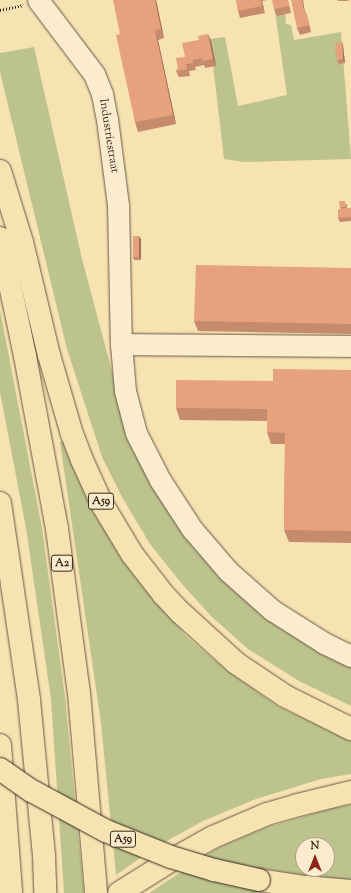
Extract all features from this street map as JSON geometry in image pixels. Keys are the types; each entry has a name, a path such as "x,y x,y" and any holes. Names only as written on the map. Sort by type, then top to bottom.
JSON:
{"highway":[{"name":"A59","path":"0,171 22,242 49,355 72,434 102,504 132,554 180,612 236,663 284,696 351,729"},
{"name":"A2","path":"0,238 25,356 57,530 79,693 96,893"},
{"path":"0,503 29,700 45,893"},
{"path":"0,746 11,893"},
{"name":"A59","path":"0,769 32,791 106,831 171,857 214,870 259,880 305,887 351,891"},
{"path":"119,893 194,847 239,826 298,804 351,792"}],"lane":[{"name":"Industriestraat","path":"38,0 94,74 102,94 107,118 118,205 121,344 125,390 136,433 160,480 192,530 228,570 272,610 324,644 351,656"},
{"path":"121,344 351,346"}],"green space":[{"path":"285,11 286,24 291,25 294,40 341,32 351,159 244,162 224,159 210,39 225,37 238,106 287,95 275,12"},
{"path":"34,47 81,255 129,435 224,580 280,628 333,659 351,665 351,706 299,681 248,649 212,617 182,584 150,544 122,497 102,457 67,349 0,72 0,53"},
{"path":"0,310 42,528 65,697 84,893 64,893 51,699 26,528 0,392"},
{"path":"64,441 95,508 124,562 187,637 225,669 279,707 351,741 351,774 321,779 256,799 203,821 156,847 116,875 101,723 60,442"},
{"path":"351,805 351,880 315,877 335,877 335,837 295,837 295,874 262,868 257,893 149,893 218,848 265,828 329,809"}],"building":[{"path":"113,0 155,0 161,29 155,30 173,115 135,122 116,35 120,34"},
{"path":"236,0 261,0 262,6 238,11"},
{"path":"272,0 288,0 289,6 274,9"},
{"path":"291,0 302,0 304,12 306,12 309,25 297,28"},
{"path":"208,34 213,59 203,61 202,58 193,60 193,63 186,64 187,69 176,71 178,68 176,58 185,57 182,43 199,40 198,36"},
{"path":"342,42 343,59 337,60 335,50 336,43"},
{"path":"339,201 345,201 346,207 340,207"},
{"path":"351,208 351,217 338,218 338,209"},
{"path":"133,236 139,236 139,257 133,257"},
{"path":"196,265 351,268 351,324 194,321"},
{"path":"273,369 351,370 351,531 284,530 285,433 267,432 267,409 176,408 176,380 273,381"}]}
